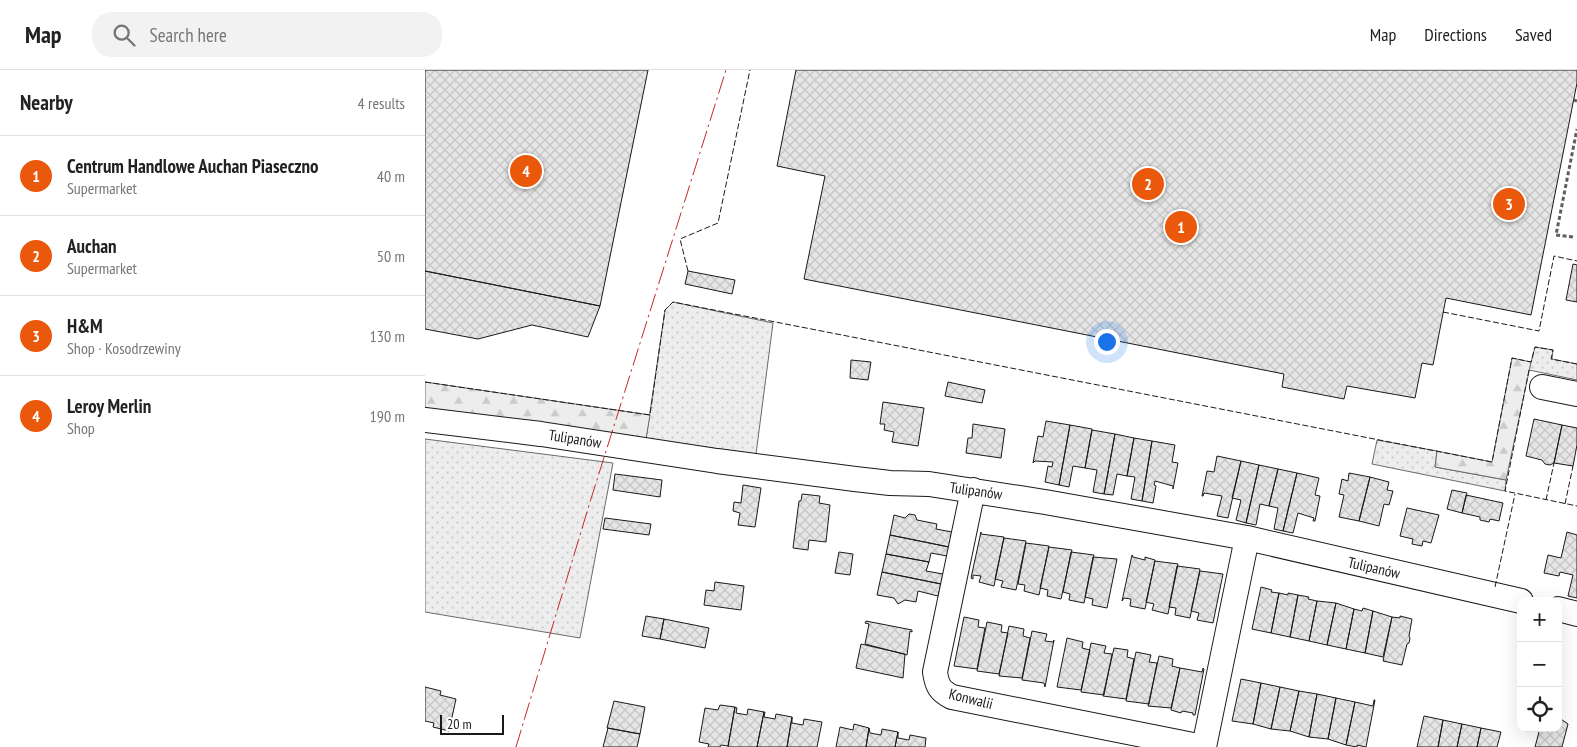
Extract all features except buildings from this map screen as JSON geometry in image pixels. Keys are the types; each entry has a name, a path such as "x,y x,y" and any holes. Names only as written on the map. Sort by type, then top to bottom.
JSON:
{"street":[{"path":"1542,387 1577,394"},
{"name":"Tulipanów","path":"425,420 541,434 717,461 890,484 929,484 973,490 1247,538 1517,600"},
{"name":"Konwalii","path":"973,490 935,672 936,684 941,692 952,697 1204,747"},
{"path":"1204,747 1247,538"},
{"path":"1562,611 1577,614"}],"path":[{"path":"1573,237 1556,235 1577,129"}],"green space":[{"path":"673,302 773,323 756,454 646,439 665,310"},
{"path":"1535,347 1553,350 1552,359 1577,364 1577,380 1529,370"},
{"path":"1512,358 1531,362 1506,480 1435,467 1437,451 1492,462"},
{"path":"425,382 650,415 646,439 425,410"},
{"path":"425,439 613,463 580,638 425,612"},
{"path":"1377,440 1437,451 1435,467 1506,480 1505,491 1372,464"}],"fence":[{"path":"688,271 680,239 718,223 750,70"},
{"path":"1443,312 1539,331 1554,256 1577,261"},
{"path":"425,382 650,415 665,310 673,302 1492,462 1512,358 1531,362 1535,347 1553,350 1551,359 1577,364"},
{"path":"1529,370 1505,491 1577,506"},
{"path":"1546,500 1554,463"},
{"path":"1565,504 1573,466"},
{"path":"1495,587 1515,494"}],"power":[{"path":"516,747 590,502 726,70"}],"place":[{"name":"Leroy Merlin","path":"526,171"},
{"name":"Auchan","path":"1148,184"},
{"name":"H&M","path":"1509,204"},
{"name":"Centrum Handlowe Auchan Piaseczno","path":"1181,227"}]}
